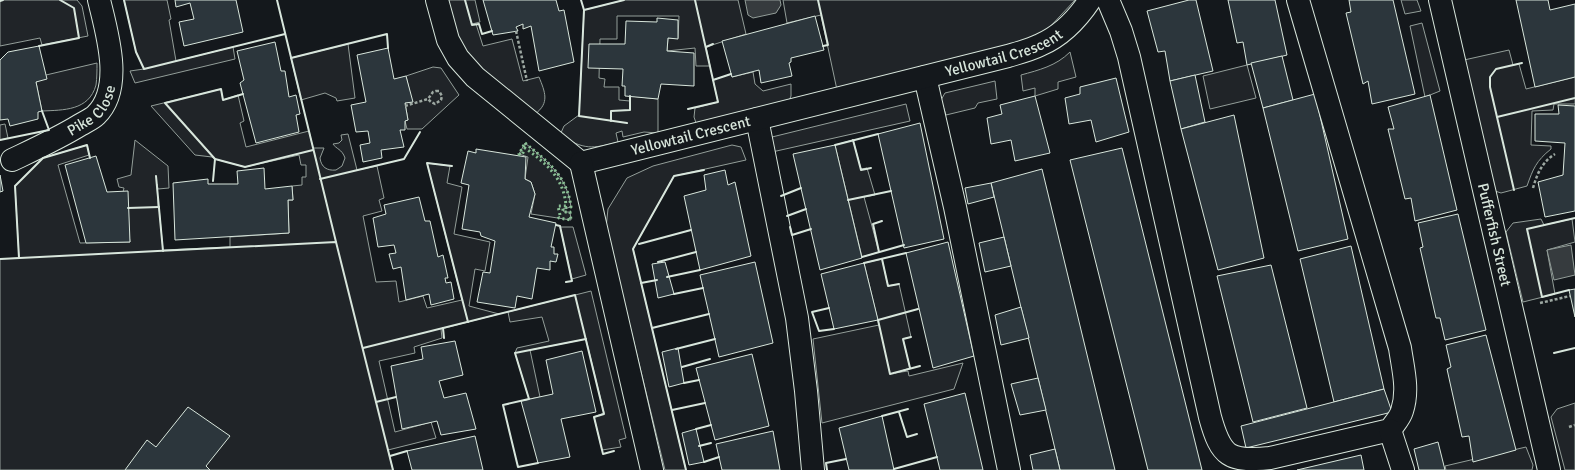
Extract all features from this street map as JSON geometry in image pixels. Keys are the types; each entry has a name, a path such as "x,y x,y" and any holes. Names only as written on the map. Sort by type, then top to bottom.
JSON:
{"street":[{"name":"Pike Close","path":"12,160 96,115 106,102 110,92 111,57 106,27 99,0"},
{"path":"437,0 448,40 458,58 475,77 581,163 652,470"},
{"name":"Yellowtail Crescent","path":"581,163 1008,56 1041,45 1063,31 1083,11 1090,0"},
{"path":"1108,0 1121,31 1129,57 1215,436 1224,451 1234,458 1252,460 1270,458 1390,430 1402,412 1405,395 1405,380 1400,348 1298,0"},
{"name":"Pufferfish Street","path":"1440,0 1549,470"},
{"path":"925,77 955,207 1009,470"},
{"path":"757,119 797,318 806,390 813,470"},
{"path":"1390,430 1403,470"}],"path":[{"path":"516,31 528,82"},
{"path":"405,106 428,99 433,92 436,91 439,91 442,96 442,100 435,104 428,99"},
{"path":"1533,188 1536,176 1540,169 1547,159 1555,154"}],"shaded area":[{"path":"0,0 77,0 82,6 88,36 42,45 40,38 0,46"},
{"path":"124,0 167,0 176,61 233,47 235,59 135,83 130,71 144,69 136,52"},
{"path":"447,0 475,0 480,22 472,24 476,24 483,46 512,39 523,81 539,77 545,97 543,106 540,110 535,114 470,59 459,39"},
{"path":"624,0 738,0 746,34 706,47 710,66 696,66 695,48 667,51 668,38 678,38 679,16 617,16 617,39 600,39 599,78 605,79 604,87 619,87 619,100 630,101 630,96 658,99 658,133 644,132 623,137 622,131 616,133 618,142 595,147 582,146 560,135 564,126 579,115 584,10"},
{"path":"745,0 780,0 781,5 776,13 753,18 748,15"},
{"path":"783,0 1075,0 1047,30 1004,53 837,90 821,15 787,23"},
{"path":"1401,0 1417,0 1421,11 1405,14"},
{"path":"1422,23 1440,91 1425,97 1410,26"},
{"path":"348,44 355,98 337,101 336,98 325,93 301,100 291,58"},
{"path":"1509,50 1513,65 1519,64 1526,89 1575,77 1575,104 1554,104 1553,110 1532,111 1531,145 1551,146 1551,149 1542,157 1536,166 1527,186 1501,193 1495,191 1464,60"},
{"path":"1070,52 1076,77 1058,82 1058,89 1035,96 1035,88 1023,91 1021,75 1053,64 1065,57"},
{"path":"97,63 96,85 93,94 88,100 66,109 42,111 36,82 46,75"},
{"path":"1247,65 1256,98 1210,109 1203,76"},
{"path":"433,67 441,68 459,95 422,129 407,129 405,121 408,120 405,103 412,102 406,76"},
{"path":"753,72 755,84 763,91 791,84 791,96 789,101 696,123 694,117 695,108 718,102 713,80 731,74 732,77"},
{"path":"995,81 997,99 978,103 975,108 946,115 941,100 945,93"},
{"path":"221,89 223,100 238,95 244,121 240,123 246,147 309,131 313,148 324,148 320,158 323,166 330,170 336,170 342,166 345,158 333,144 339,143 342,140 341,135 348,134 357,170 377,166 384,198 379,200 382,211 363,216 376,282 396,281 399,302 423,296 427,308 462,300 427,163 450,166 447,183 462,187 454,234 490,242 485,271 475,269 469,306 499,314 441,329 442,338 414,347 415,353 379,361 395,432 431,422 436,438 388,450 393,470 0,470 0,259 19,258 15,186 43,158 87,145 89,155 58,165 80,243 130,242 123,192 124,188 119,187 117,179 131,175 135,140 168,166 169,188 158,189 157,184 163,250 230,247 230,237 289,233 288,200 293,200 292,186 302,185 302,177 306,177 306,165 301,165 299,155 245,167 212,157 195,155 151,106"},
{"path":"906,104 910,121 772,152 772,137"},
{"path":"5,124 8,138 0,140 0,125"},
{"path":"853,140 861,169 867,168 875,195 864,197 879,252 862,257 835,145"},
{"path":"525,143 549,163 561,178 569,196 571,207 563,209 564,212 570,212 571,220 531,214 535,194 531,182 525,179 528,157 519,154"},
{"path":"732,145 741,147 746,160 674,176 633,249 686,470 665,470 606,228 608,209 627,178 653,166"},
{"path":"1541,219 1544,225 1572,219 1575,242 1547,250 1555,294 1523,302 1506,232 1513,223"},
{"path":"560,227 573,227 586,275 572,279"},
{"path":"1571,245 1575,275 1554,280 1547,250"},
{"path":"882,259 888,286 899,284 911,337 903,339 910,368 895,373 908,371 909,376 963,363 954,389 822,423 813,339 879,325 864,263"},
{"path":"591,291 626,438 619,440 621,447 602,450 594,417 604,413 586,339 530,350 540,397 529,399 515,353 517,348 549,341 542,317 510,322 508,312"},
{"path":"1575,403 1575,470 1565,470 1551,417 1557,409"},
{"path":"1526,447 1533,465 1532,470 1446,470 1445,466"}],"building":[{"path":"175,0 236,0 243,32 184,46 179,22 194,19 190,3 176,7"},
{"path":"483,0 556,0 559,11 564,10 574,62 539,71 531,26 523,29 523,24 516,27 518,31 493,35"},
{"path":"1189,0 1196,0 1213,71 1170,81 1165,51 1158,52 1147,11"},
{"path":"1228,0 1275,0 1287,55 1247,65 1243,42 1237,43"},
{"path":"1349,0 1393,0 1415,94 1372,104 1368,81 1363,84 1346,13 1351,12"},
{"path":"1516,0 1548,0 1550,10 1575,4 1575,77 1535,87"},
{"path":"815,16 824,50 791,58 791,62 789,63 792,76 761,83 759,70 732,77 722,41"},
{"path":"657,18 678,20 678,39 668,38 667,51 694,53 694,86 661,84 658,99 625,96 625,86 622,86 623,69 588,68 589,44 625,44 626,21 657,22"},
{"path":"275,42 281,71 285,71 289,97 296,95 300,114 296,115 299,132 256,143 240,83 244,80 237,51"},
{"path":"39,46 47,79 36,82 42,111 38,112 38,119 10,126 8,119 0,120 0,60 8,52"},
{"path":"388,48 394,79 406,76 413,102 405,103 408,120 405,121 405,130 400,130 404,147 381,150 382,158 363,162 360,145 370,143 368,131 356,132 351,105 366,102 357,55"},
{"path":"1282,56 1293,100 1263,108 1251,63"},
{"path":"1195,75 1205,122 1181,129 1170,81"},
{"path":"1116,78 1129,132 1096,142 1091,120 1069,124 1065,98 1080,94 1080,87"},
{"path":"1315,94 1348,239 1298,251 1263,108"},
{"path":"1430,95 1457,210 1415,221 1411,198 1405,199 1388,129 1394,129 1388,107"},
{"path":"1035,96 1050,153 1015,161 1011,140 991,144 987,118 1002,114 1000,105"},
{"path":"1558,105 1575,106 1575,211 1545,217 1538,182 1563,175 1565,143 1535,141 1535,114 1559,114"},
{"path":"1234,115 1264,258 1218,270 1181,129"},
{"path":"920,123 944,239 904,248 878,134"},
{"path":"835,145 862,258 820,270 793,154"},
{"path":"1122,148 1202,470 1148,470 1070,160"},
{"path":"476,149 526,157 525,179 531,182 535,194 529,217 556,223 551,247 554,247 554,254 558,254 556,262 550,261 550,270 537,268 532,299 517,296 515,308 477,302 483,272 490,273 495,241 481,236 480,232 462,229 469,185 461,183 468,151 476,153"},
{"path":"96,156 107,192 128,191 130,242 86,243 65,165"},
{"path":"264,168 265,189 292,186 293,200 288,200 289,233 175,240 173,183 208,179 208,184 238,184 237,171"},
{"path":"1042,169 1115,470 1060,470 991,183"},
{"path":"725,170 728,185 735,182 751,256 700,270 684,196 706,190 704,175"},
{"path":"0,175 3,191 0,192"},
{"path":"991,183 994,197 968,204 965,188"},
{"path":"419,197 425,221 430,221 438,257 443,255 448,278 445,278 446,283 451,282 454,299 431,305 429,294 406,300 401,267 393,269 389,254 396,253 394,245 378,247 373,218 386,214 384,205"},
{"path":"1458,214 1486,330 1445,340 1440,318 1436,318 1420,248 1423,247 1418,223"},
{"path":"1004,237 1011,266 985,272 979,243"},
{"path":"948,242 974,356 933,368 906,253"},
{"path":"1351,246 1384,389 1334,402 1300,259"},
{"path":"665,262 674,294 658,298 652,264"},
{"path":"755,262 773,343 719,357 700,275"},
{"path":"864,263 878,320 834,329 821,274"},
{"path":"1271,265 1307,408 1253,422 1217,276"},
{"path":"1575,289 1575,317 1569,290"},
{"path":"1021,307 1029,338 1001,345 995,315"},
{"path":"1486,335 1516,450 1473,462 1469,436 1462,437 1447,369 1451,367 1446,345"},
{"path":"455,341 463,375 439,381 444,398 466,393 476,429 441,435 437,421 402,429 391,366 423,359 421,347"},
{"path":"678,348 684,383 669,387 662,352"},
{"path":"582,351 596,412 561,419 570,457 538,463 521,401 553,394 546,360"},
{"path":"752,354 769,426 715,440 696,368"},
{"path":"1038,378 1046,410 1020,415 1011,384"},
{"path":"1384,389 1392,412 1246,448 1241,426"},
{"path":"965,393 983,470 940,470 924,404"},
{"path":"188,407 230,436 206,466 210,470 125,470 147,440 156,447"},
{"path":"882,416 894,470 849,470 839,428"},
{"path":"696,429 704,462 689,465 682,433"},
{"path":"773,431 780,470 722,470 716,444"},
{"path":"475,436 483,470 412,470 407,451"},
{"path":"1438,442 1445,470 1419,470 1414,449"},
{"path":"1055,449 1060,470 1033,470 1030,455"},
{"path":"1361,455 1364,470 1297,470"}],"hedge":[{"path":"525,143 549,163 561,178 569,196 571,207 563,208 563,212 570,212 571,220 559,218 558,216 560,215 558,206 566,206 565,196 562,187 553,172 540,159 525,148 522,155 519,154 525,143"}],"wall":[{"path":"39,46 79,38 74,8 60,0"},
{"path":"124,0 136,52 144,69 285,34"},
{"path":"277,0 336,242"},
{"path":"465,0 472,25 479,24 482,34 492,31"},
{"path":"581,0 584,10 579,116 627,123"},
{"path":"584,10 624,0"},
{"path":"688,109 718,102 695,0"},
{"path":"818,0 828,45 823,46"},
{"path":"291,58 387,34 388,48"},
{"path":"706,47 713,44"},
{"path":"1514,190 1490,87 1490,77 1496,69 1522,63"},
{"path":"713,80 731,74"},
{"path":"243,94 223,100 221,89 165,103 215,159 245,167 313,150"},
{"path":"611,121 611,111 630,110 630,96"},
{"path":"1497,117 1575,98"},
{"path":"0,140 49,130 42,111"},
{"path":"320,179 404,159 420,132"},
{"path":"835,145 878,134"},
{"path":"853,140 861,170 871,168"},
{"path":"19,258 15,186 43,158 87,145 90,158"},
{"path":"213,181 215,159"},
{"path":"452,166 427,163 468,322"},
{"path":"686,470 633,249 674,176 704,170"},
{"path":"156,176 163,251"},
{"path":"781,196 801,188"},
{"path":"848,200 891,191"},
{"path":"128,208 159,207"},
{"path":"787,216 806,209"},
{"path":"1569,290 1542,297 1527,229 1575,218"},
{"path":"879,252 873,224 882,221"},
{"path":"556,225 560,226 572,281 566,282"},
{"path":"790,227 792,235 811,229"},
{"path":"639,244 691,230"},
{"path":"0,259 336,242 393,470"},
{"path":"862,257 904,245"},
{"path":"658,262 696,252"},
{"path":"864,263 906,253"},
{"path":"882,259 888,286 899,284"},
{"path":"667,277 700,270"},
{"path":"641,283 657,280"},
{"path":"674,294 703,288"},
{"path":"363,348 575,295 604,414 594,417 603,454 614,451"},
{"path":"829,308 812,312 819,331 834,329"},
{"path":"918,309 878,320 890,374 920,366"},
{"path":"652,328 709,314"},
{"path":"443,328 444,338"},
{"path":"910,368 903,339 911,337"},
{"path":"538,463 518,467 503,405 529,399 515,353 586,339"},
{"path":"676,349 715,339"},
{"path":"1554,353 1575,348"},
{"path":"682,367 710,359"},
{"path":"684,383 699,380"},
{"path":"376,402 396,397"},
{"path":"672,410 705,403"},
{"path":"882,416 908,409"},
{"path":"899,412 907,437 917,434"},
{"path":"696,429 711,425"},
{"path":"699,446 711,443"},
{"path":"390,456 407,451"},
{"path":"704,462 719,457"},
{"path":"894,469 937,457"},
{"path":"827,470 826,463 846,459"}]}
